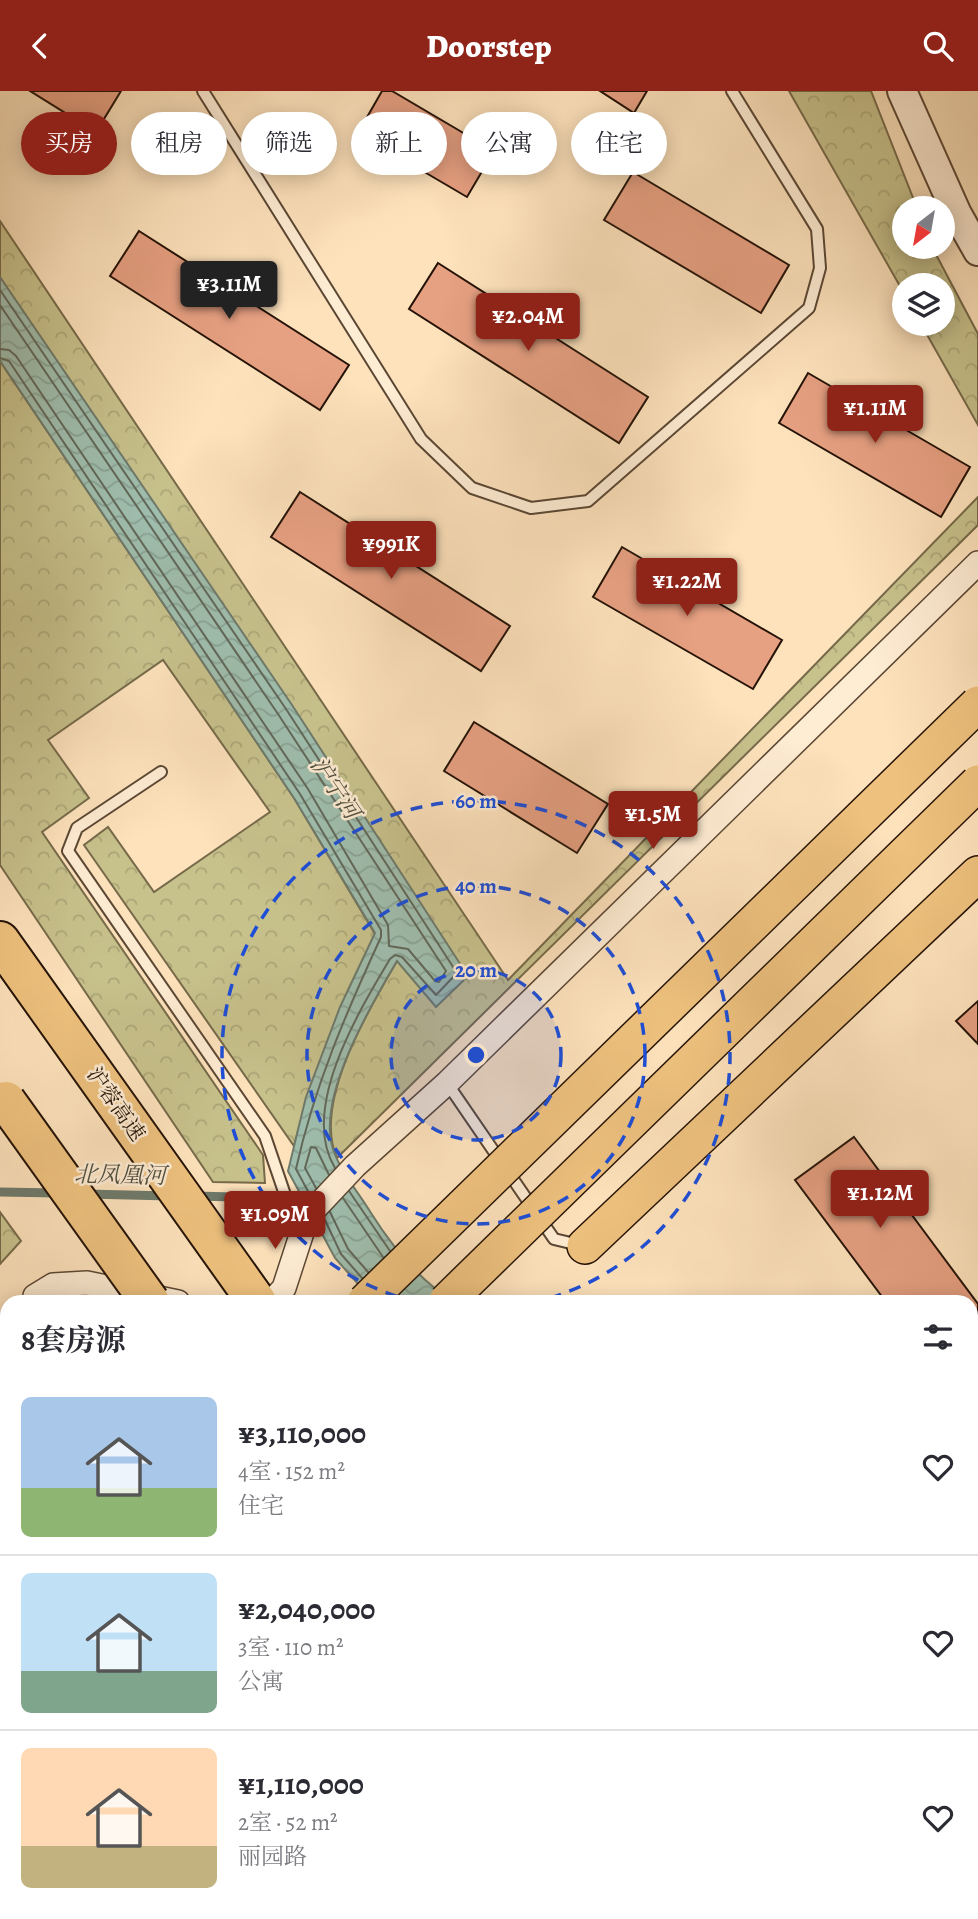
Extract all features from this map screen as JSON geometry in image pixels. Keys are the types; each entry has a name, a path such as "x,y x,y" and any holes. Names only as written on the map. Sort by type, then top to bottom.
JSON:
{"highway":[{"name":"沪蓉高速","path":"3,944 252,1295"},
{"path":"3,1097 145,1295"}],"main road":[{"path":"372,1295 978,704"},
{"path":"453,1295 978,783"},
{"path":"585,1246 978,874"}],"street":[{"path":"902,91 957,214 978,251"},
{"path":"278,1295 284,1288 301,1240 300,1217 447,1083 978,563"},
{"path":"37,1295 53,1285 87,1283 144,1295"}],"lane":[{"path":"203,91 421,439 472,488 531,508 588,501 809,309 820,268 817,229 732,91"},
{"path":"161,772 77,828 68,851 265,1136 280,1180 300,1217"},
{"path":"447,1083 554,1239 585,1246"}],"green space":[{"path":"789,91 871,91 912,196 892,196 892,259 938,259 946,273 892,273"},
{"path":"0,221 508,980 978,497 978,525 337,1158 331,1136 332,1111 338,1084 359,1030 397,961 0,277"},
{"path":"955,290 978,334 978,425 928,336 955,336"},
{"path":"0,361 294,798 375,934 319,1064 294,1146 84,845 108,827 154,892 270,812 163,660 48,740 89,798 42,832 263,1155 265,1183 213,1182 0,865"},
{"path":"0,1212 21,1241 0,1264"}],"water":[{"name":"沪宁河","path":"0,277 292,705 468,976 436,1007 397,961 349,1052 332,1104 330,1128 333,1149 340,1165 388,1239 418,1273 444,1295 368,1295 335,1258 288,1171 306,1097 340,1007 375,933 294,798 0,361"}],"building":[{"path":"30,91 121,91 108,112 64,112"},
{"path":"382,91 392,91 428,112 370,112"},
{"path":"600,91 647,91 632,112"},
{"path":"447,123 461,132 461,175 480,175 467,197 430,175 447,175"},
{"path":"631,175 638,175 789,265 761,313 604,220"},
{"path":"139,231 349,365 320,410 110,276"},
{"path":"438,263 648,397 619,443 409,309"},
{"path":"808,373 970,467 941,517 779,423"},
{"path":"300,492 510,626 481,671 271,537"},
{"path":"622,547 782,640 753,689 593,597"},
{"path":"474,722 608,804 577,853 444,771"},
{"path":"978,1001 978,1044 956,1021"},
{"path":"854,1137 971,1295 881,1295 795,1180"}],"waterway":[{"name":"北凤凰河","path":"0,1192 58,1193"},
{"name":"北凤凰河","path":"86,1194 170,1196"},
{"name":"北凤凰河","path":"194,1196 313,1199"}]}
